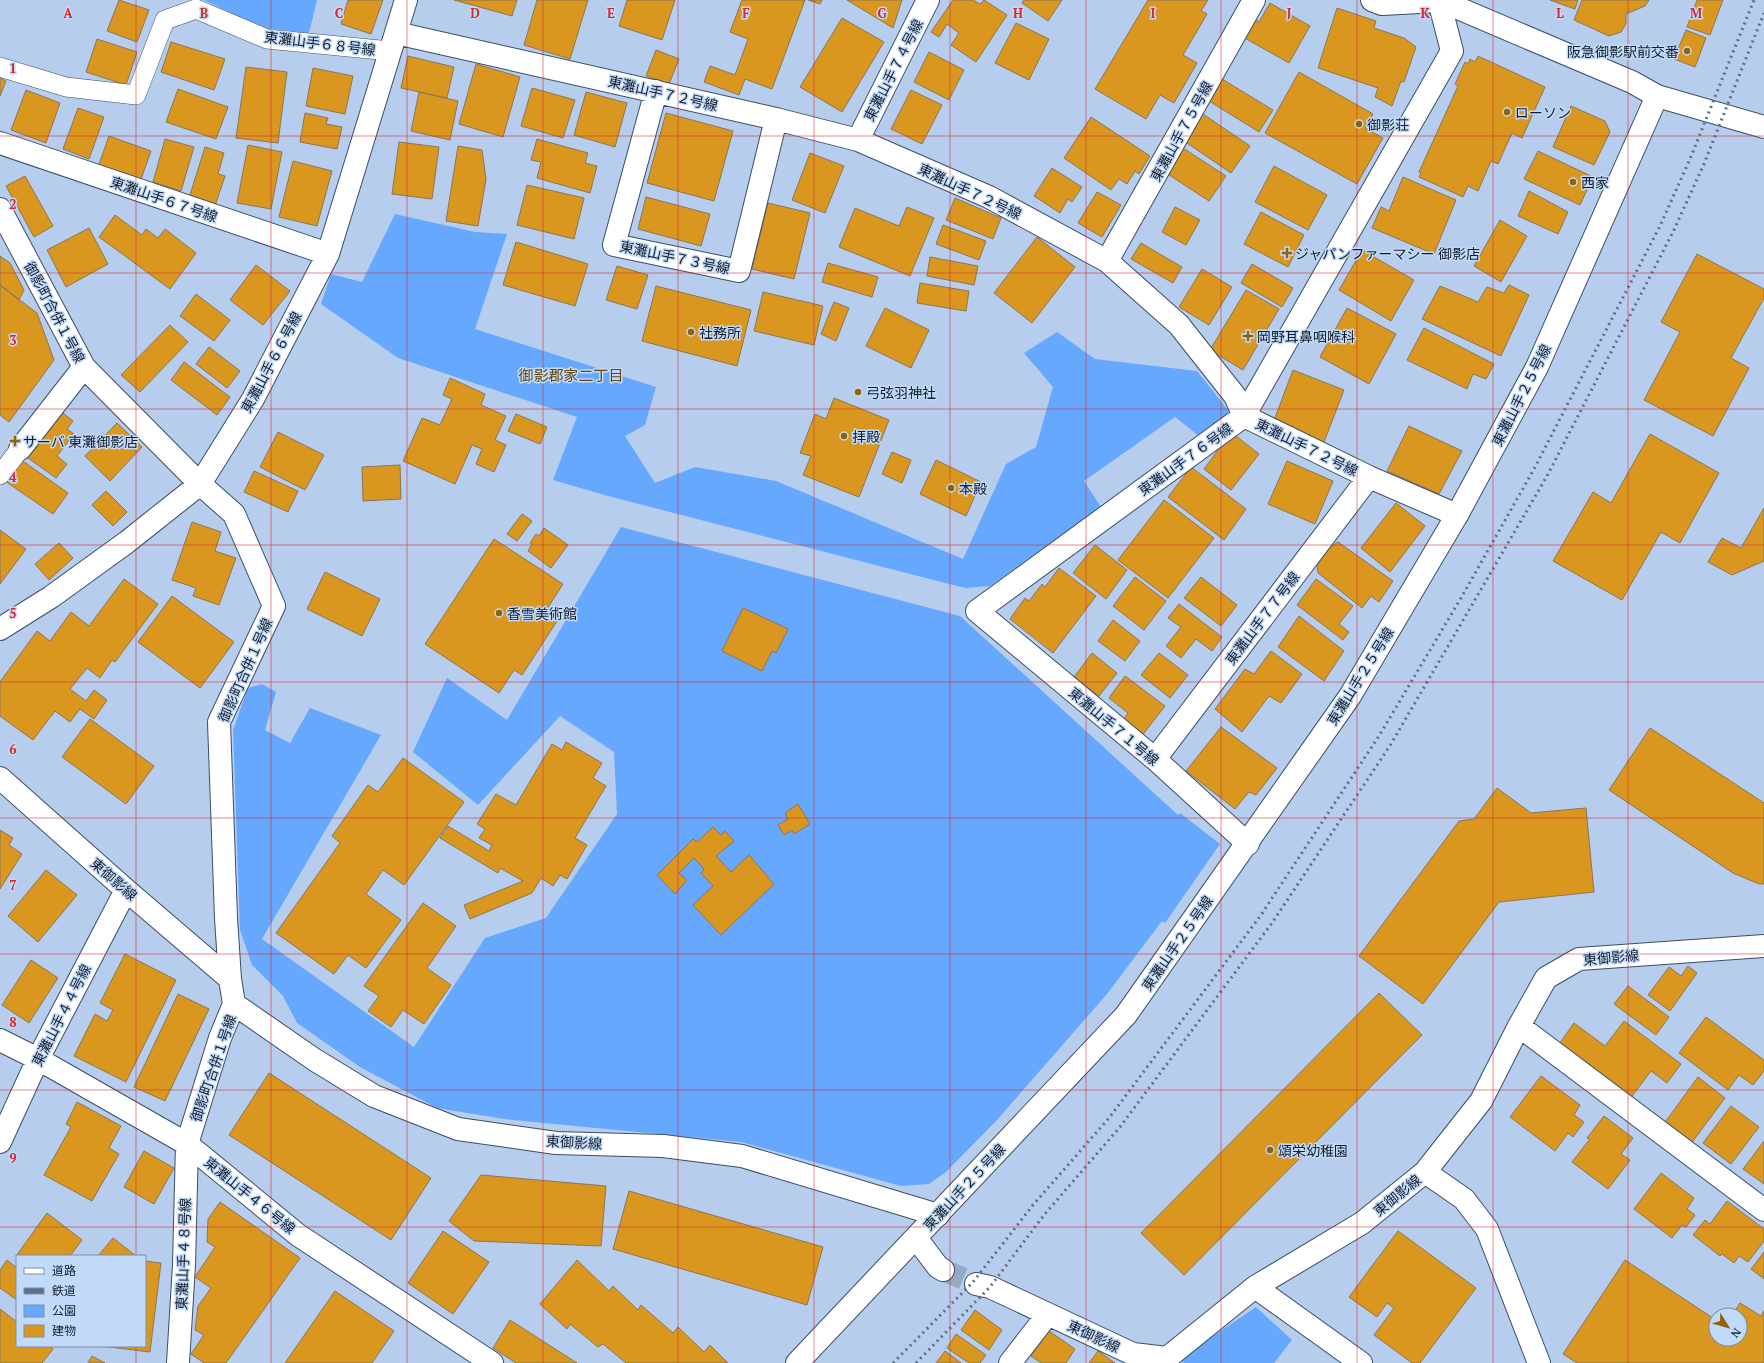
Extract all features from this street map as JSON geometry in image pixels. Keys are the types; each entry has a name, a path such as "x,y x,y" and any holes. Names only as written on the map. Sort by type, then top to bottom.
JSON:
{"street":[{"name":"東灘山手６６号線","path":"0,629 51,597 127,542 200,484 253,399 328,254 406,0"},
{"name":"東灘山手７４号線","path":"858,140 928,0"},
{"name":"東灘山手７５号線","path":"1107,261 1254,0"},
{"path":"1372,0 1382,4 1439,0 1632,82 1657,96 1764,128"},
{"name":"東灘山手７６号線","path":"977,611 1244,416 1452,50 1439,0"},
{"name":"東灘山手７２号線","path":"393,42 656,91 858,140 989,197 1107,261 1179,324 1235,396 1244,416 1369,477 1457,515"},
{"name":"東灘山手７３号線","path":"656,91 614,245 739,271 776,119"},
{"name":"東灘山手２５号線","path":"797,1363 1126,1016 1248,844 1350,696 1457,515 1537,368 1657,96"},
{"name":"東灘山手６７号線","path":"0,143 328,254"},
{"name":"御影町合併１号線","path":"0,208 84,367 200,484 234,514 274,606 219,722 226,918 230,979 234,1004 220,1038 187,1144"},
{"path":"20,449 84,367"},
{"name":"東灘山手７７号線","path":"1155,760 1369,477"},
{"name":"東灘山手７１号線","path":"977,611 1155,760 1248,844"},
{"name":"東御影線","path":"0,778 126,890 230,979"},
{"name":"東灘山手４４号線","path":"0,1142 38,1059 126,890"},
{"name":"東御影線","path":"976,1284 990,1287 1133,1354 1168,1361 1255,1287 1362,1223 1425,1172 1481,1101 1519,1026 1546,978 1579,959 1764,946"},
{"name":"東御影線","path":"234,1004 315,1060 374,1096 458,1129 556,1143 663,1146 742,1156 938,1215"},
{"path":"1519,1026 1764,1210"},
{"name":"東灘山手４６号線","path":"0,1040 38,1059 187,1144 298,1235 492,1363"},
{"name":"東灘山手４８号線","path":"178,1363 184,1265 187,1144"},
{"path":"1425,1172 1464,1199 1487,1230 1539,1363"},
{"path":"916,1238 938,1267 943,1270"},
{"path":"1255,1287 1361,1363"},
{"path":"1010,1363 1048,1314"}],"lane":[{"name":"東灘山手６８号線","path":"0,67 66,87 136,95 166,20 196,9 267,39 393,42"},
{"path":"0,475 20,449"}],"green space":[{"path":"204,0 317,0 309,33 261,28"},
{"path":"395,214 475,232 507,234 475,329 656,387 645,425 625,436 655,483 695,467 776,481 963,559 1006,464 1036,447 1053,387 1024,353 1057,332 1095,359 1197,371 1231,414 1199,436 1175,417 1084,481 1101,507 990,586 966,588 949,584 608,496 553,480 577,417 398,358 321,304 331,274 362,282"},
{"path":"621,527 960,616 1178,815 1180,813 1220,844 1165,923 1162,921 1107,994 997,1120 946,1172 929,1184 901,1186 741,1142 504,1119 437,1108 360,1067 297,1023 283,996 252,965 240,930 233,730 248,688 262,684 276,692 265,730 290,743 310,708 381,735 262,939 414,1047 485,938 546,918 617,814 614,752 560,716 478,805 413,752 447,678 507,720"},
{"path":"1256,1307 1292,1340 1274,1363 1184,1363 1179,1359"}],"building":[{"path":"119,0 149,10 137,42 107,31"},
{"path":"348,0 383,0 371,34 341,24"},
{"path":"454,0 517,0 512,16"},
{"path":"537,0 588,0 570,59 524,45"},
{"path":"627,0 675,0 662,40 619,26"},
{"path":"742,0 805,0 772,89 745,79 739,95 704,82 710,66 735,75 748,39 730,32"},
{"path":"808,0 822,0 820,4"},
{"path":"847,0 902,0 893,28"},
{"path":"953,0 973,0 980,4 984,0 1007,15 976,62 951,45 959,33 947,24 939,37 931,32"},
{"path":"1024,0 1062,0 1048,21 1022,3"},
{"path":"1148,0 1208,0 1201,11 1207,14 1183,55 1197,63 1174,103 1160,95 1146,119 1095,89"},
{"path":"1550,0 1578,0 1575,9"},
{"path":"1582,0 1649,0 1645,6 1626,14 1626,24 1621,32 1609,36 1574,20"},
{"path":"1697,0 1723,0 1710,35 1687,27"},
{"path":"1270,3 1310,26 1289,63 1243,37 1253,18 1259,22"},
{"path":"1337,8 1376,21 1374,28 1404,38 1416,47 1404,82 1401,81 1392,106 1375,97 1378,88 1318,68"},
{"path":"842,18 884,42 842,112 800,87"},
{"path":"1016,23 1049,39 1029,80 995,63"},
{"path":"1686,30 1706,38 1695,67 1674,59"},
{"path":"97,39 137,52 126,85 86,72"},
{"path":"171,42 225,59 214,90 161,72"},
{"path":"656,50 679,59 669,84 646,76"},
{"path":"929,52 964,70 949,100 914,82"},
{"path":"408,56 454,67 447,98 401,88"},
{"path":"1478,56 1545,87 1522,138 1512,133 1498,164 1491,161 1478,191 1468,186 1463,197 1419,177 1421,173 1419,172 1458,86 1455,84 1465,62 1468,64 1470,59 1475,62"},
{"path":"476,64 520,77 503,137 459,124"},
{"path":"246,67 287,72 278,143 236,138"},
{"path":"313,68 353,76 345,114 306,106"},
{"path":"1299,72 1373,114 1365,128 1383,138 1357,184 1265,133"},
{"path":"0,78 6,81 0,96"},
{"path":"1222,79 1273,110 1259,132 1209,101"},
{"path":"532,88 575,100 563,138 521,126"},
{"path":"178,89 228,107 216,139 166,122"},
{"path":"26,90 60,103 46,143 11,130"},
{"path":"911,90 942,105 922,144 891,129"},
{"path":"419,92 458,101 450,140 411,131"},
{"path":"586,92 627,103 615,147 574,135"},
{"path":"1571,106 1605,121 1610,132 1594,165 1553,147"},
{"path":"78,108 104,117 89,159 63,149"},
{"path":"305,113 328,118 326,124 342,127 337,149 300,142"},
{"path":"666,113 733,131 714,201 647,183"},
{"path":"1203,114 1250,146 1231,173 1184,141"},
{"path":"1091,117 1150,156 1139,174 1135,171 1127,184 1119,179 1111,190 1064,158"},
{"path":"109,136 151,151 140,182 98,167"},
{"path":"165,139 194,147 181,191 153,182"},
{"path":"537,139 588,153 585,163 597,166 590,193 537,178 541,162 531,160"},
{"path":"399,142 439,147 432,199 392,194"},
{"path":"248,145 282,152 271,209 237,203"},
{"path":"458,146 482,150 486,179 478,226 446,221"},
{"path":"205,147 224,153 218,174 225,176 215,206 189,198"},
{"path":"1183,148 1226,176 1209,201 1166,173"},
{"path":"1538,151 1593,177 1580,205 1524,179"},
{"path":"810,153 844,166 825,213 792,200"},
{"path":"293,161 332,171 317,226 279,217"},
{"path":"1274,166 1327,195 1308,230 1255,202"},
{"path":"1052,168 1082,187 1072,202 1068,199 1060,213 1034,196"},
{"path":"25,176 53,226 34,237 6,186"},
{"path":"1403,177 1456,200 1434,254 1372,228 1381,207 1389,211"},
{"path":"527,185 584,198 574,239 517,225"},
{"path":"1529,191 1568,212 1558,234 1518,216"},
{"path":"1097,192 1121,205 1102,237 1078,223"},
{"path":"646,197 710,214 701,246 638,229"},
{"path":"955,198 1001,218 993,239 946,220"},
{"path":"768,203 810,213 794,279 752,269"},
{"path":"907,207 934,218 910,276 839,247 855,208 899,226"},
{"path":"1175,207 1200,220 1186,245 1162,232"},
{"path":"1261,212 1304,235 1288,267 1244,244"},
{"path":"115,215 142,235 146,229 158,238 165,229 196,253 170,289 99,237"},
{"path":"1500,220 1527,236 1501,282 1474,266"},
{"path":"943,225 986,241 979,260 936,244"},
{"path":"89,228 108,264 66,287 47,250"},
{"path":"1037,237 1075,267 1032,323 994,293"},
{"path":"516,242 588,264 575,306 503,285"},
{"path":"1141,243 1182,267 1173,283 1131,259"},
{"path":"1362,250 1414,280 1391,321 1339,290"},
{"path":"1697,254 1764,289 1764,298 1731,358 1749,368 1713,436 1644,400 1680,332 1661,322"},
{"path":"0,256 10,263 24,290 19,300 0,285"},
{"path":"930,257 978,266 974,285 927,276"},
{"path":"828,263 878,277 872,297 822,282"},
{"path":"1252,264 1293,288 1282,307 1241,283"},
{"path":"256,265 290,291 263,325 230,300"},
{"path":"617,266 648,275 637,309 606,300"},
{"path":"1202,269 1232,287 1209,325 1179,307"},
{"path":"920,283 969,291 966,311 917,303"},
{"path":"0,285 37,313 54,360 9,422 0,415"},
{"path":"1509,285 1529,295 1501,356 1422,319 1440,286 1478,302 1487,287 1504,293"},
{"path":"656,286 751,310 737,366 642,341"},
{"path":"1246,290 1279,309 1243,370 1210,350"},
{"path":"763,292 823,306 814,345 754,331"},
{"path":"196,294 230,320 214,341 180,316"},
{"path":"834,302 849,308 836,341 821,334"},
{"path":"885,308 929,330 911,368 866,346"},
{"path":"1347,308 1396,334 1369,384 1320,357"},
{"path":"170,325 188,342 140,392 121,375"},
{"path":"1424,328 1494,364 1486,379 1473,374 1467,389 1407,360"},
{"path":"209,347 240,371 227,388 196,364"},
{"path":"184,362 230,397 217,415 171,380"},
{"path":"1293,370 1344,390 1324,442 1273,423"},
{"path":"450,378 485,394 481,405 506,416 495,440 506,445 494,472 476,464 482,449 472,445 455,484 403,461 422,418 440,425 452,399 443,395"},
{"name":"拝殿","path":"834,398 889,420 859,497 803,475 811,456 800,453 815,414 826,419"},
{"path":"59,410 73,421 67,429 74,434 57,456 67,464 56,478 24,455"},
{"path":"516,414 547,427 540,444 508,431"},
{"path":"117,423 142,447 110,481 85,456"},
{"path":"1409,426 1462,451 1439,494 1387,471"},
{"path":"278,432 324,455 305,490 260,467"},
{"path":"1650,434 1719,473 1680,543 1661,532 1622,600 1553,561 1593,492 1611,503"},
{"path":"1236,436 1259,454 1231,490 1204,469 1227,438"},
{"path":"892,452 911,460 902,483 882,474"},
{"path":"20,459 68,493 53,514 5,481"},
{"name":"本殿","path":"936,460 981,482 966,516 920,494"},
{"path":"1287,461 1333,481 1315,524 1268,504"},
{"path":"400,465 401,499 363,501 362,467"},
{"path":"1191,467 1246,509 1224,540 1168,497"},
{"path":"254,471 298,491 288,512 244,492"},
{"path":"106,491 127,512 113,526 92,505"},
{"path":"1164,500 1214,538 1168,598 1118,560"},
{"path":"1396,503 1425,526 1390,572 1361,548"},
{"path":"1764,508 1764,561 1732,575 1708,562 1722,538 1741,548"},
{"path":"522,514 532,521 517,541 507,534"},
{"path":"192,522 221,532 215,551 236,558 219,605 193,596 196,588 172,580"},
{"path":"544,528 568,545 551,568 528,551 532,544 530,543 536,534 539,536"},
{"path":"0,530 26,549 0,584"},
{"name":"香雪美術館","path":"494,539 563,584 547,609 559,618 522,675 514,670 499,693 425,644"},
{"path":"1338,542 1393,581 1379,602 1371,596 1362,608 1318,573 1317,565 1330,547"},
{"path":"59,543 73,558 49,580 35,564"},
{"path":"1095,545 1127,570 1106,599 1073,573"},
{"path":"1059,568 1096,596 1053,653 1010,619 1025,598 1029,601 1042,584 1045,587"},
{"path":"325,572 380,599 362,636 307,609"},
{"path":"1135,577 1166,601 1144,630 1113,606"},
{"path":"1201,577 1237,605 1221,626 1184,598"},
{"path":"124,579 158,604 115,662 112,660 100,678 87,668 70,689 86,701 94,690 107,700 94,719 80,709 70,722 55,711 33,740 0,716 0,682 37,631 50,641 71,612 89,626"},
{"path":"1316,579 1353,606 1339,624 1349,632 1343,640 1297,605"},
{"path":"172,596 234,642 200,688 138,642"},
{"path":"1179,604 1222,637 1212,651 1196,639 1181,658 1166,646 1181,627 1168,618"},
{"path":"743,608 788,629 776,653 772,651 762,671 722,651"},
{"path":"1299,616 1344,651 1324,681 1278,647"},
{"path":"1113,620 1140,641 1125,661 1098,641"},
{"path":"1271,651 1302,674 1281,703 1269,696 1242,732 1215,709 1245,669 1254,674"},
{"path":"1092,653 1117,673 1099,696 1074,677"},
{"path":"1159,653 1188,675 1170,698 1141,675"},
{"path":"1125,676 1165,706 1141,737 1122,722 1128,713 1109,698"},
{"path":"90,719 154,766 126,804 62,757"},
{"path":"1221,727 1277,768 1256,795 1249,792 1235,809 1186,771"},
{"path":"1650,728 1764,803 1764,884 1759,884 1733,873 1609,790"},
{"path":"566,742 602,763 593,778 606,786 575,838 587,845 567,879 560,875 553,886 541,878 532,893 470,919 464,905 523,881 500,868 498,873 440,838 448,826 489,851 492,845 479,838 485,829 477,824 496,794 516,805 552,744 562,750"},
{"path":"403,758 464,802 404,885 383,870 366,894 401,920 366,968 348,955 334,974 276,933 340,843 332,836 368,785 378,792"},
{"path":"1497,788 1531,813 1586,808 1594,892 1499,902 1423,1004 1359,956 1459,821 1474,819"},
{"path":"798,804 810,824 794,834 792,830 784,835 778,825 788,819 785,813"},
{"path":"713,827 721,835 725,831 734,841 716,856 731,872 749,855 774,884 721,935 693,905 713,886 701,873 704,869 694,858 679,873 687,880 675,894 657,875 693,839 697,842"},
{"path":"0,830 13,838 9,845 22,854 0,889"},
{"path":"46,870 77,895 38,942 8,916"},
{"path":"423,903 456,926 427,968 451,985 424,1024 403,1010 391,1027 368,1011 379,996 364,986"},
{"path":"125,954 176,980 126,1082 74,1056 95,1014 107,1021 113,1010 100,1003"},
{"path":"31,960 58,978 29,1023 2,1005"},
{"path":"1688,966 1697,973 1670,1011 1648,995 1669,967 1681,976"},
{"path":"1628,986 1669,1017 1656,1035 1614,1004"},
{"path":"1379,993 1422,1035 1184,1275 1141,1233"},
{"path":"178,994 209,1009 165,1101 134,1087"},
{"path":"1706,1017 1764,1060 1764,1071 1753,1085 1739,1075 1728,1090 1679,1053"},
{"path":"1624,1021 1681,1064 1667,1083 1651,1071 1629,1100 1557,1047 1574,1023 1605,1046"},
{"path":"269,1073 431,1178 391,1240 229,1135"},
{"path":"1541,1076 1580,1105 1574,1115 1584,1122 1573,1137 1568,1133 1555,1151 1510,1117"},
{"path":"1698,1077 1725,1098 1690,1145 1663,1125"},
{"path":"77,1102 121,1126 109,1148 119,1154 92,1201 44,1175 71,1127 66,1124"},
{"path":"1731,1106 1759,1127 1731,1164 1703,1143"},
{"path":"1604,1116 1633,1138 1621,1154 1630,1160 1608,1189 1572,1162 1590,1139 1587,1138"},
{"path":"1764,1141 1764,1184 1743,1169"},
{"path":"144,1151 174,1168 154,1204 124,1187"},
{"path":"1661,1173 1694,1198 1687,1209 1695,1215 1686,1227 1682,1225 1672,1238 1634,1209"},
{"path":"481,1175 606,1186 601,1246 474,1241 449,1221"},
{"path":"629,1191 823,1247 807,1305 613,1249"},
{"path":"1727,1201 1764,1229 1764,1241 1748,1262 1739,1256 1734,1263 1722,1254 1720,1256 1693,1235 1705,1220 1710,1224"},
{"path":"220,1202 300,1258 226,1363 204,1363 191,1354 204,1335 195,1330 198,1306 211,1288 195,1277 215,1247 207,1242 208,1219"},
{"path":"47,1213 82,1240 71,1255 17,1255"},
{"path":"443,1231 489,1262 453,1314 408,1283"},
{"path":"1398,1231 1476,1288 1420,1363 1412,1363 1374,1335 1394,1308 1387,1303 1377,1317 1349,1297"},
{"path":"113,1238 135,1255 99,1255"},
{"path":"1764,1252 1764,1279 1751,1269"},
{"path":"7,1260 16,1267 16,1299 0,1288 0,1270"},
{"path":"577,1260 609,1291 613,1286 638,1310 641,1305 673,1333 678,1327 704,1352 710,1345 728,1363 626,1363 603,1344 598,1347 570,1324 567,1329 540,1304"},
{"path":"1625,1260 1708,1315 1708,1347 1748,1347 1748,1308 1761,1316 1764,1311 1764,1363 1577,1363 1563,1354"},
{"path":"146,1261 161,1263 150,1352 109,1347 146,1347"},
{"path":"335,1291 394,1331 372,1363 285,1363"},
{"path":"1740,1303 1746,1307 1737,1307"},
{"path":"0,1309 16,1321 16,1347 51,1347 53,1349 42,1363 0,1363"},
{"path":"975,1310 1002,1330 989,1350 961,1330"},
{"path":"510,1320 577,1363 516,1363 493,1348"},
{"path":"1049,1331 1075,1349 1066,1363 1041,1363 1031,1356"},
{"path":"956,1334 986,1355 980,1363 969,1363 947,1348"},
{"path":"945,1351 961,1363 936,1363"},
{"path":"1098,1351 1115,1363 1089,1363"},
{"path":"92,1356 105,1363 88,1363"}],"tunnel":[{"path":"943,1270 976,1284"}],"railway":[{"path":"893,1363 973,1282 1033,1205 1109,1118 1261,915 1379,736 1461,598 1534,469 1660,226 1690,159 1754,0"},
{"path":"916,1363 990,1287 1044,1215 1120,1127 1272,923 1391,744 1547,476 1673,232 1704,164 1764,13"}],"place":[{"name":"阪急御影駅前交番","path":"1687,51"},
{"name":"ローソン","path":"1507,112"},
{"name":"御影荘","path":"1359,124"},
{"name":"西家","path":"1573,182"},
{"name":"ジャパンファーマシー 御影店","path":"1287,253"},
{"name":"社務所","path":"691,332"},
{"name":"岡野耳鼻咽喉科","path":"1248,336"},
{"name":"弓弦羽神社","path":"858,392"},
{"name":"拝殿","path":"844,436"},
{"name":"サーバ 東灘御影店","path":"15,441"},
{"name":"本殿","path":"951,488"},
{"name":"香雪美術館","path":"499,613"},
{"name":"頌栄幼稚園","path":"1270,1150"}],"district":[{"name":"御影郡家二丁目","path":"571,375"}]}
